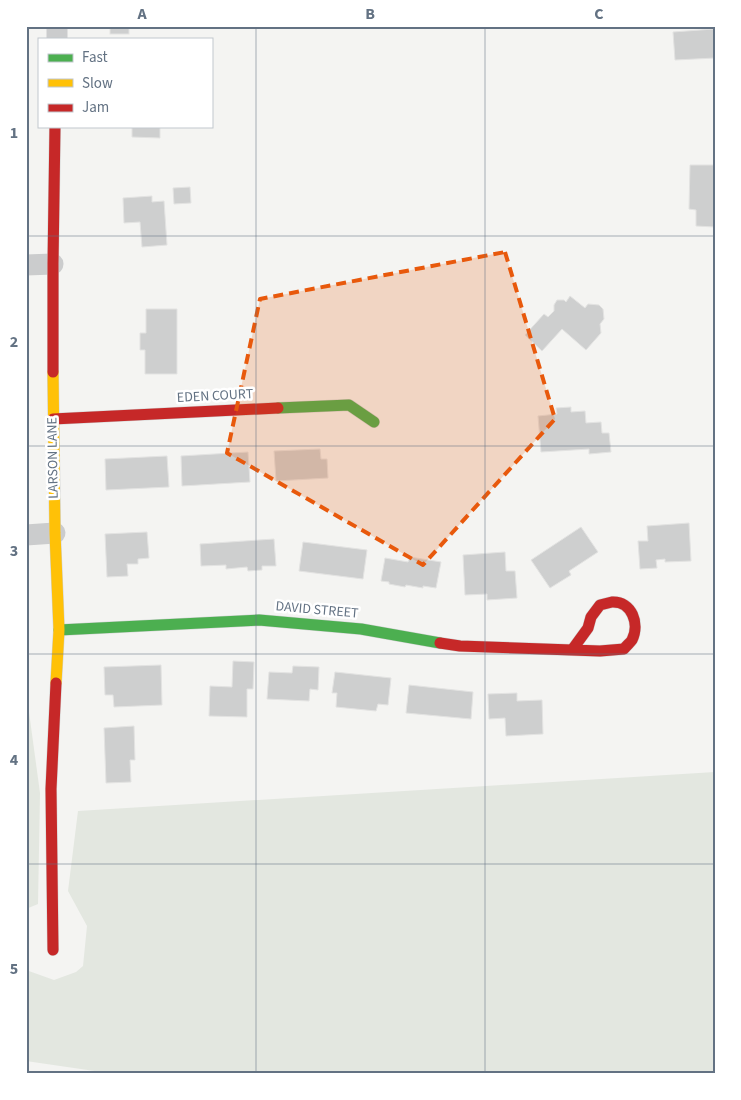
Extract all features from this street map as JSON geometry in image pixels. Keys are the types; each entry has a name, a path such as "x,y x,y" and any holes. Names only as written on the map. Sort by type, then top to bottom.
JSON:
{"street":[{"name":"LARSON LANE","path":"52,950 51,789 59,630 52,419 52,264 55,128"},
{"path":"26,266 52,264"},
{"name":"EDEN COURT","path":"52,419 349,405 374,422"},
{"path":"26,535 55,533"},
{"name":"DAVID STREET","path":"59,630 259,620 361,629 460,646 572,650 600,651 624,648 632,640 635,626 634,614 626,605 612,602 600,605 591,617 588,628 572,650"}],"highlighted area":[{"path":"505,252 555,419 423,565 227,453 260,299"}],"shaded area":[{"path":"26,690 40,793 38,904 26,909"},
{"path":"715,772 715,1074 115,1074 26,1061 26,970 54,980 76,972 83,966 87,926 68,891 78,811"}],"building":[{"path":"110,26 129,26 129,34 110,34"},
{"path":"714,29 715,58 675,60 673,32"},
{"path":"132,128 160,128 160,138 132,137"},
{"path":"690,165 715,165 715,227 696,226 696,210 689,209"},
{"path":"190,187 191,203 174,204 173,188"},
{"path":"152,196 152,202 164,201 167,245 142,247 140,222 124,223 123,198"},
{"path":"570,296 585,308 588,304 599,305 603,309 604,319 600,324 601,333 586,350 562,329 542,351 525,335 544,314 548,317 554,311 554,305 557,300 564,300 566,302"},
{"path":"146,309 177,309 177,374 145,374 145,350 140,350 140,333 146,333"},
{"path":"571,407 571,412 585,411 586,423 601,422 602,433 609,433 611,452 589,454 589,449 541,452 538,416 557,414 556,408"},
{"path":"320,449 321,459 327,459 328,478 276,481 274,451"},
{"path":"248,452 250,482 182,486 181,456"},
{"path":"167,456 169,487 106,490 105,459"},
{"path":"689,523 691,561 665,562 665,559 656,560 657,568 640,569 638,541 648,541 647,526"},
{"path":"581,527 598,552 569,571 571,575 550,588 531,560"},
{"path":"147,532 149,558 138,559 138,564 127,564 128,576 107,577 105,534"},
{"path":"274,539 276,566 262,566 262,570 248,571 247,567 226,569 226,565 201,566 200,544"},
{"path":"303,542 367,550 363,579 299,571"},
{"path":"505,552 506,571 515,571 517,598 487,600 487,594 465,595 463,555"},
{"path":"410,557 441,562 436,588 406,585 405,587 381,581 385,558 408,562"},
{"path":"233,661 254,662 253,689 247,689 247,717 209,716 210,686 232,687"},
{"path":"161,665 162,705 114,707 113,695 105,695 104,667"},
{"path":"293,666 319,667 318,690 310,689 309,701 267,699 269,672 292,673"},
{"path":"335,672 391,678 388,705 378,704 376,711 336,707 337,693 332,693"},
{"path":"409,685 473,692 471,719 406,713"},
{"path":"517,693 517,701 542,700 543,734 506,736 505,718 489,719 488,694"},
{"path":"134,726 135,760 130,760 131,782 106,783 104,728"}],"traffic: fast":[{"path":"278,408 349,405 374,422"},
{"path":"59,630 259,620 361,629 440,643"}],"traffic: slow":[{"path":"53,372 55,533 59,630 56,683"}],"traffic: jam":[{"path":"53,372 55,128"},
{"path":"53,419 278,408"},
{"path":"440,643 460,646 600,651 624,649 632,640 635,627 629,609 625,605 612,602 600,605 591,617 588,628 572,650"},
{"path":"53,950 51,789 56,683"}]}
